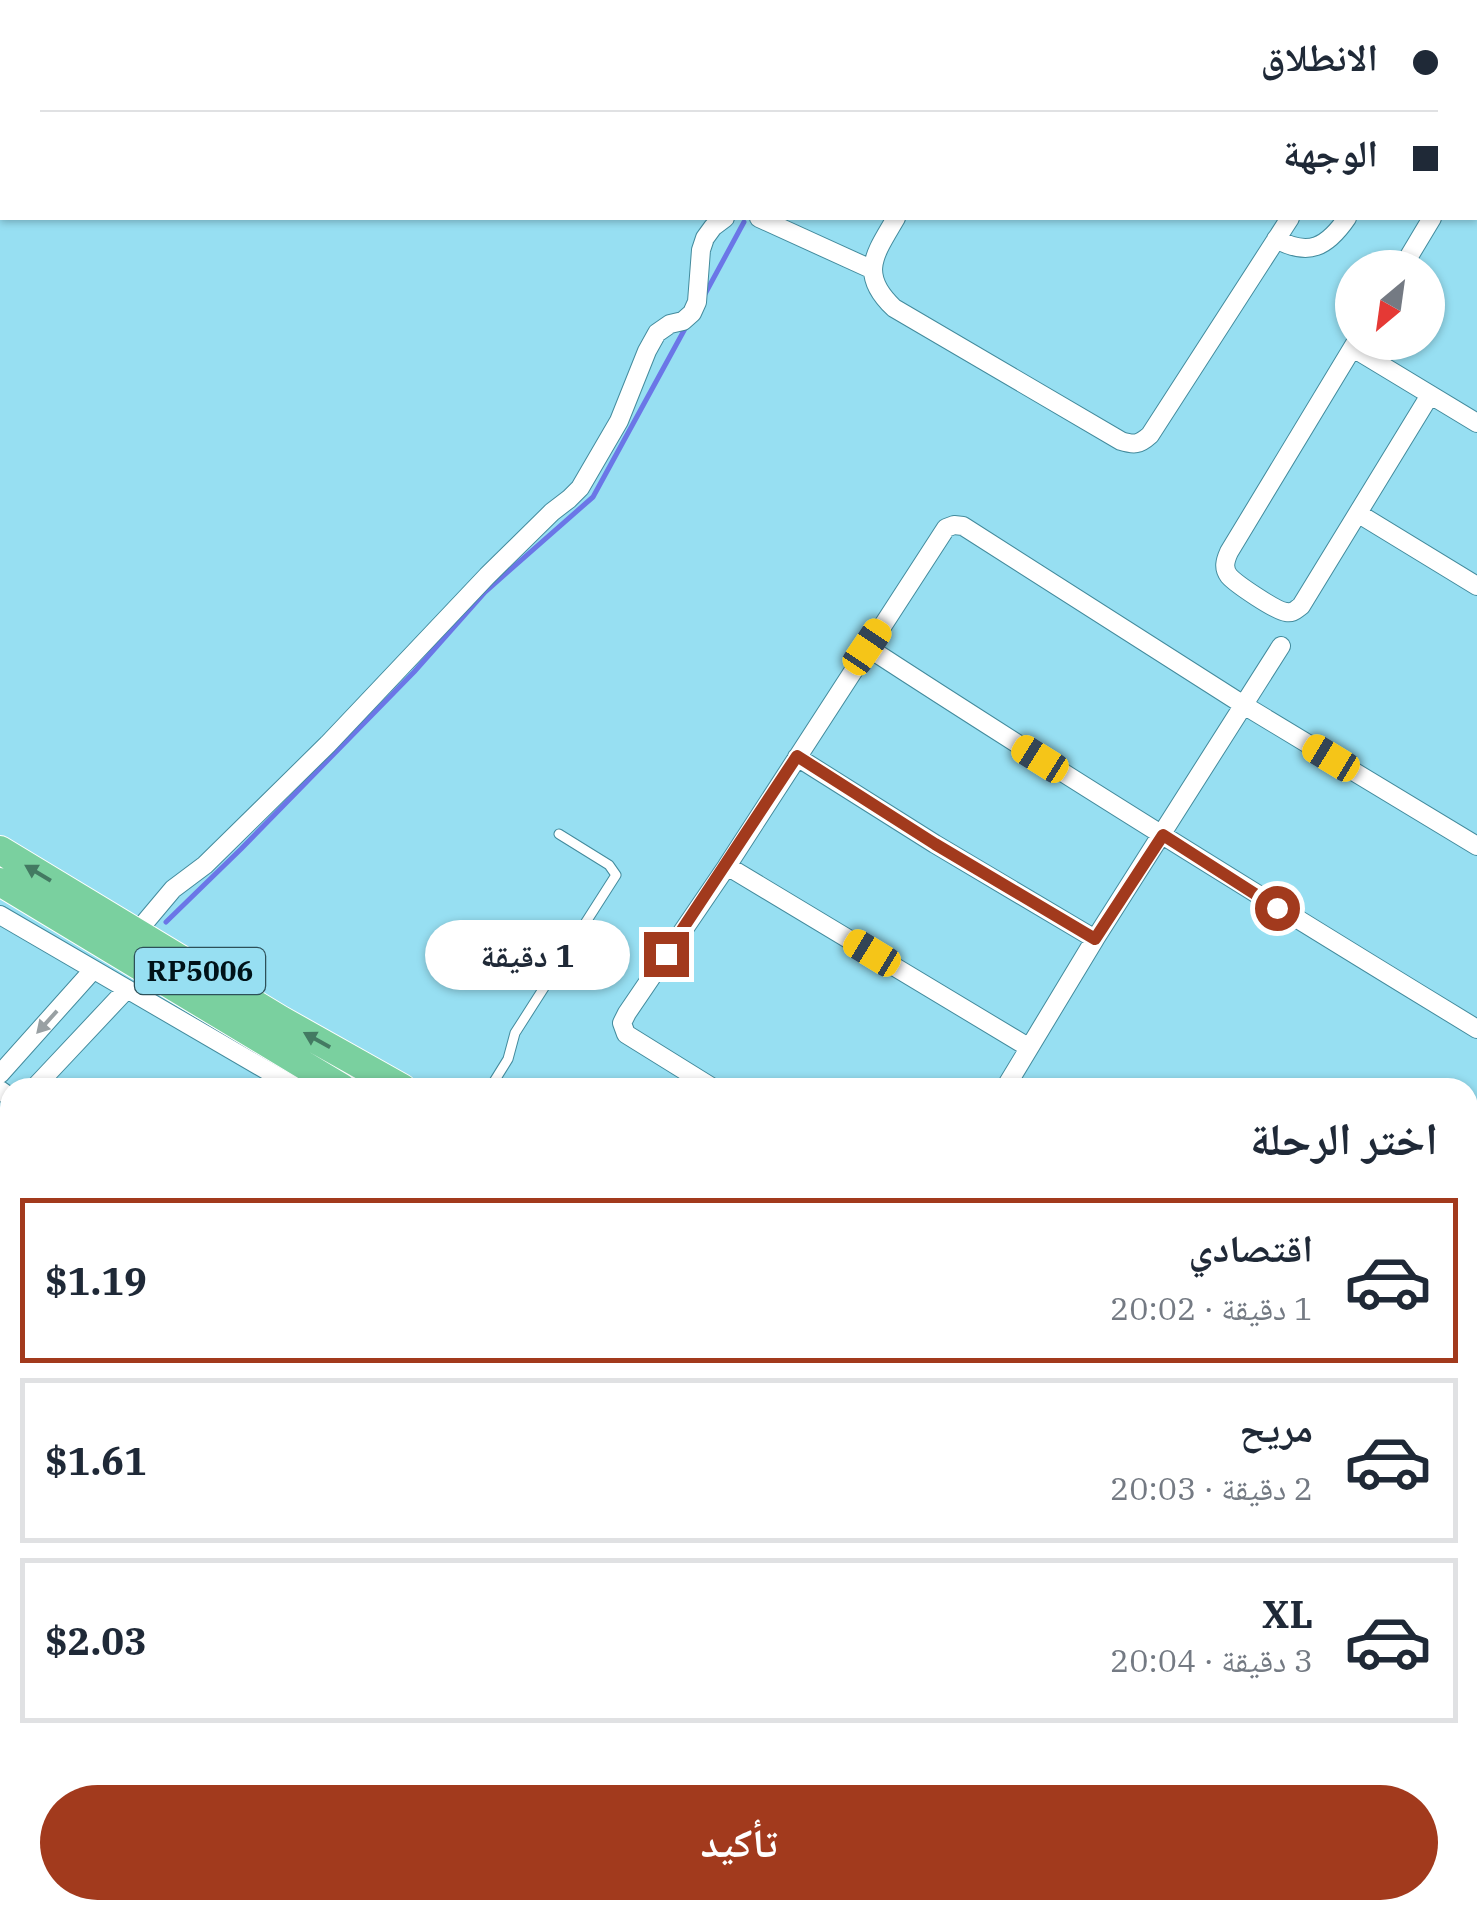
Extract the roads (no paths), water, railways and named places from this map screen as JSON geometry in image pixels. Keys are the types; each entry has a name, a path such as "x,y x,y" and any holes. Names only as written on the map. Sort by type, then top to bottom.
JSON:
{"highway":[{"name":"RP5006","path":"0,850 384,1078"},
{"name":"RP5006","path":"0,882 325,1078"}],"street":[{"path":"136,933 173,890 205,865 274,798 487,576 580,488 619,421 657,333 692,313 697,302 705,238 722,220"},
{"path":"763,220 872,269"},
{"path":"895,220 877,250 872,269 874,284 894,308 1133,445 1150,436 1289,220"},
{"path":"1276,240 1303,249 1322,246 1346,220"},
{"path":"1413,250 1431,220"},
{"path":"1346,360 1226,560 1230,577 1277,610 1295,611 1308,598 1430,395"},
{"path":"1378,360 1476,421"},
{"path":"1358,514 1477,586"},
{"path":"697,1078 626,1034 622,1023 626,1013 727,866 946,528 954,525 962,526 1242,704 1477,846"},
{"path":"1011,1078 1281,646"},
{"path":"867,647 1306,926 1474,1020"},
{"path":"797,756 1095,939"},
{"path":"727,866 1028,1047"},
{"path":"0,915 281,1078"},
{"path":"0,1074 93,970"},
{"path":"43,1078 126,989"}],"lane":[{"path":"496,1078 508,1059 514,1033 616,875 609,865 559,834"}],"waterway":[{"path":"705,294 744,222"},
{"path":"166,922 414,672 485,592 593,497 687,325"}]}
